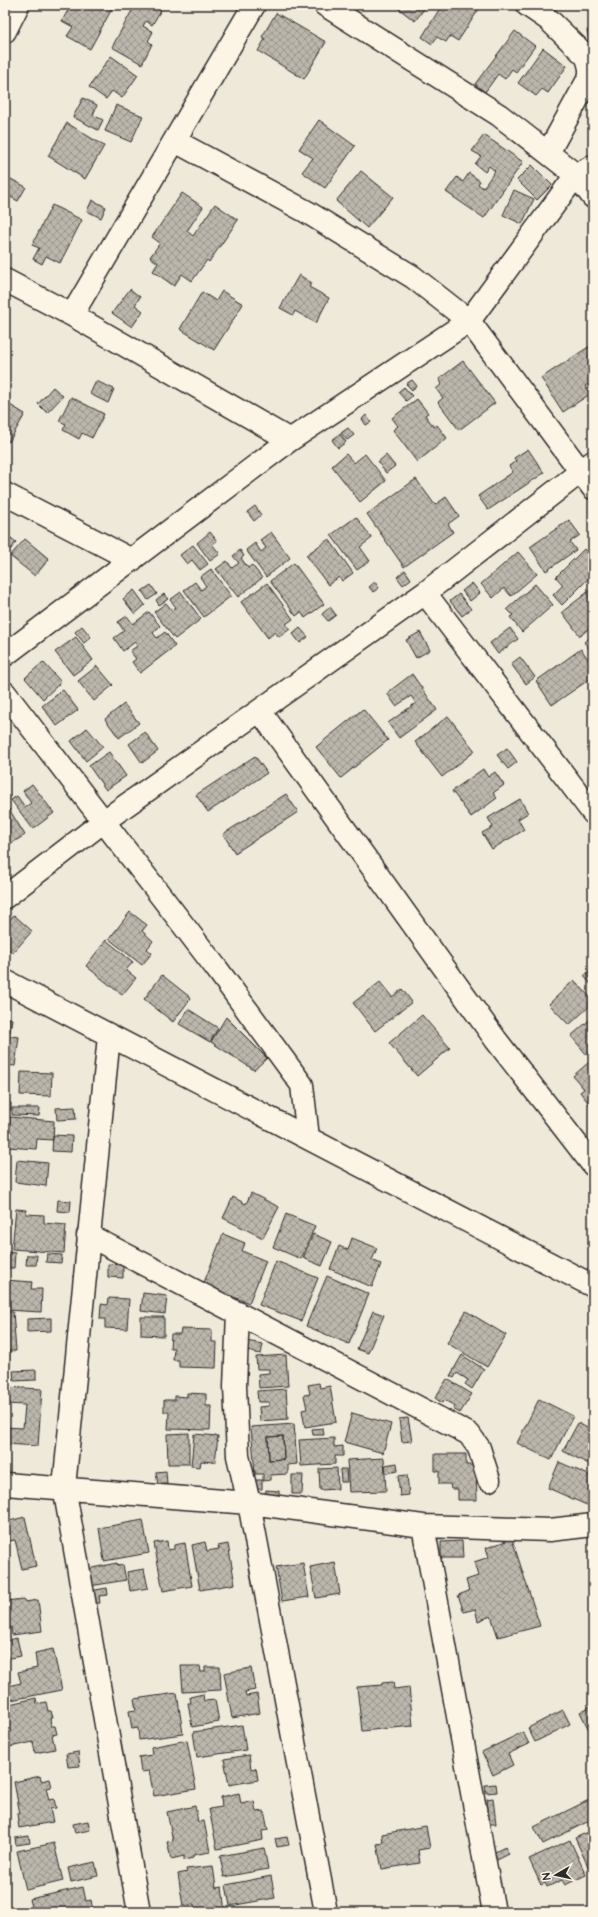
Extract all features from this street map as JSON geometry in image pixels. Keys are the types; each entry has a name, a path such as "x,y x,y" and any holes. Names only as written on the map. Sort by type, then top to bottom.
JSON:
{"street":[{"path":"5,31 18,5"},
{"path":"72,315 254,5"},
{"path":"325,5 499,115 548,153 584,171 593,197"},
{"path":"527,5 549,20 587,57 590,68 590,76 548,153"},
{"path":"175,141 320,220 413,277 470,321 587,466 593,488"},
{"path":"5,655 290,440 470,321 584,171"},
{"path":"5,280 72,315 290,440"},
{"path":"5,897 104,821 260,712 425,593 587,466"},
{"path":"5,494 132,560"},
{"path":"425,593 593,813"},
{"path":"5,693 217,969 302,1085 308,1138"},
{"path":"260,712 496,1040 593,1165"},
{"path":"5,981 593,1286"},
{"path":"109,1036 64,1487 139,1912"},
{"path":"88,1235 469,1434 479,1448 489,1480"},
{"path":"238,1314 234,1386 238,1456 249,1503 326,1912"},
{"path":"5,1484 64,1487 249,1503 423,1526 550,1530 593,1525"},
{"path":"423,1526 494,1912"}],"building":[{"path":"71,5 114,5 90,49 67,36 73,27 62,21"},
{"path":"135,5 152,5 161,10 152,25 146,21 143,26 153,32 148,41 152,44 142,64 112,47"},
{"path":"394,5 427,5 415,21"},
{"path":"442,5 456,5 461,8 463,5 473,5 479,9 458,41 450,36 446,42 437,37 432,44 422,37"},
{"path":"276,13 326,42 304,79 258,51 265,39 262,37"},
{"path":"593,29 593,47 590,47 587,30"},
{"path":"515,31 535,46 516,72 512,69 505,79 498,74 485,92 475,84"},
{"path":"543,48 567,66 548,93 542,89 536,96 518,83"},
{"path":"111,56 138,75 122,98 112,91 106,99 89,87"},
{"path":"83,98 97,105 93,115 103,120 98,130 73,117"},
{"path":"116,105 143,116 131,142 105,131"},
{"path":"319,120 355,146 325,188 302,172 313,158 299,149"},
{"path":"67,123 104,146 85,179 48,156"},
{"path":"484,135 523,162 484,218 446,192 457,177 463,182 469,173 480,181 478,184 483,188 495,171 489,166 485,172 475,164 481,156 472,151"},
{"path":"532,165 552,185 537,200 517,180"},
{"path":"361,171 393,197 367,228 336,201"},
{"path":"9,178 26,187 18,201 5,194 5,186"},
{"path":"514,190 534,199 522,224 503,215"},
{"path":"182,193 203,207 187,231 193,236 215,204 238,220 209,262 207,260 192,281 182,274 174,286 153,271 158,263 150,257 160,243 152,237"},
{"path":"92,200 106,207 101,218 87,211"},
{"path":"52,205 82,220 60,263 46,256 42,264 33,259 39,248 32,245"},
{"path":"299,275 312,283 309,287 329,298 316,323 295,311 293,315 280,308"},
{"path":"130,289 140,297 135,305 143,311 132,327 112,313"},
{"path":"222,291 243,304 214,350 180,329 202,292 216,301"},
{"path":"593,344 593,384 592,382 585,386 590,394 563,412 541,378"},
{"path":"463,361 495,403 459,430 438,402 443,398 436,389 442,384 439,379"},
{"path":"412,380 417,386 412,390 406,384"},
{"path":"96,381 114,389 108,403 90,394"},
{"path":"53,387 63,396 47,413 38,404"},
{"path":"404,387 412,396 406,401 398,392"},
{"path":"71,397 104,414 92,438 82,433 79,439 63,430 66,424 59,421"},
{"path":"417,399 428,413 425,415 434,427 437,425 447,438 417,462 393,430 398,426 392,418"},
{"path":"5,402 25,414 9,442 5,440"},
{"path":"366,415 371,422 366,425 362,419"},
{"path":"348,428 354,435 347,440 341,433"},
{"path":"340,434 346,442 338,448 332,440"},
{"path":"528,449 544,473 488,510 478,496 513,472 509,466 516,461 514,458"},
{"path":"346,454 354,463 365,454 386,481 360,502 332,466"},
{"path":"386,455 395,466 386,473 378,462"},
{"path":"416,479 435,505 446,497 459,516 448,524 453,532 404,567 367,514"},
{"path":"255,506 261,515 254,521 247,512"},
{"path":"356,517 372,538 360,547 370,561 357,570 331,535"},
{"path":"569,520 580,535 570,542 576,550 546,571 530,547"},
{"path":"210,532 217,541 212,544 220,554 210,561 197,543"},
{"path":"271,532 290,558 266,577 246,550 255,543 261,552 266,548 260,540"},
{"path":"6,534 16,542 11,549 5,545"},
{"path":"25,539 49,559 35,576 10,556"},
{"path":"329,539 353,573 342,581 339,577 328,585 306,555"},
{"path":"193,545 208,564 200,570 192,560 187,564 180,555"},
{"path":"584,549 593,558 593,574 562,605 553,595 563,585 556,577"},
{"path":"240,550 244,556 241,558 248,568 252,565 262,578 238,597 216,569 227,561 232,568 239,563 233,556"},
{"path":"518,552 537,574 511,596 504,588 493,598 481,584"},
{"path":"294,563 324,604 305,618 301,612 296,616 270,581"},
{"path":"211,569 231,596 204,617 184,590 195,582 201,590 206,586 200,577"},
{"path":"405,570 411,579 403,585 397,577"},
{"path":"375,582 379,588 373,592 369,587"},
{"path":"267,583 293,619 286,624 290,629 279,637 275,632 268,638 241,602"},
{"path":"472,583 480,593 470,601 462,591"},
{"path":"535,584 553,605 522,632 510,617 513,615 507,609"},
{"path":"151,585 157,594 148,600 142,591"},
{"path":"593,588 593,625 580,636 562,612"},
{"path":"134,590 145,605 135,614 123,599"},
{"path":"181,592 201,619 175,639 154,612 166,603 172,610 176,607 170,600"},
{"path":"164,594 168,599 159,605 156,600"},
{"path":"459,594 471,609 462,616 450,601"},
{"path":"330,607 336,615 328,621 322,614"},
{"path":"149,612 160,626 153,633 157,638 165,632 175,646 140,673 132,662 136,659 130,651 137,646 135,642 123,651 114,638 124,631 118,622 127,616 133,624"},
{"path":"82,626 91,637 84,643 75,632"},
{"path":"300,628 308,637 300,643 293,634"},
{"path":"510,628 518,639 498,654 490,643"},
{"path":"420,632 430,650 416,658 406,640"},
{"path":"593,636 593,655 584,642"},
{"path":"76,637 93,660 73,675 55,652"},
{"path":"581,649 593,666 593,677 552,705 536,681"},
{"path":"520,657 535,677 526,684 511,664"},
{"path":"43,662 61,682 43,699 25,678"},
{"path":"97,666 113,685 94,701 78,681"},
{"path":"412,674 437,710 399,738 388,723 416,703 411,696 396,706 387,693"},
{"path":"63,690 78,710 57,726 42,706"},
{"path":"124,704 139,723 119,738 105,719"},
{"path":"363,709 388,740 341,778 316,747"},
{"path":"448,716 475,751 442,777 415,742"},
{"path":"87,728 103,747 86,761 71,741"},
{"path":"145,732 158,751 142,763 129,744"},
{"path":"507,748 517,762 508,769 497,755"},
{"path":"109,752 126,776 106,790 89,766"},
{"path":"255,756 267,773 208,812 196,795"},
{"path":"483,769 488,777 495,772 504,785 493,793 497,798 471,817 452,791"},
{"path":"32,784 54,813 33,829 11,800 17,796 25,807 31,803 23,791"},
{"path":"286,794 298,812 235,853 223,834"},
{"path":"520,799 528,813 518,819 524,830 492,849 482,833 493,827 488,818"},
{"path":"9,809 25,835 5,847 5,811"},
{"path":"130,912 147,925 142,931 153,941 147,949 152,953 142,965 109,939"},
{"path":"14,915 32,931 13,953 5,946 5,925"},
{"path":"106,940 133,962 126,970 136,978 122,995 86,966"},
{"path":"593,968 593,987 584,976"},
{"path":"162,975 191,998 173,1022 144,999"},
{"path":"574,980 593,1000 593,1003 569,1025 549,1004"},
{"path":"380,982 392,997 402,989 412,1002 375,1031 353,1003"},
{"path":"188,1009 218,1028 210,1042 179,1024"},
{"path":"422,1015 450,1048 417,1076 389,1043"},
{"path":"226,1017 267,1058 254,1070 211,1042"},
{"path":"593,1017 593,1050 587,1055 571,1036"},
{"path":"5,1018 12,1019 10,1032 5,1031"},
{"path":"5,1035 19,1037 15,1066 5,1065"},
{"path":"588,1063 593,1068 593,1102 590,1105 580,1092 584,1089 573,1076"},
{"path":"21,1072 52,1073 51,1096 20,1095"},
{"path":"5,1073 10,1074 9,1095 5,1095"},
{"path":"5,1103 11,1103 11,1110 5,1110"},
{"path":"75,1107 76,1119 57,1120 56,1108"},
{"path":"12,1108 40,1108 39,1116 12,1115"},
{"path":"10,1117 54,1121 53,1140 37,1139 36,1149 8,1147"},
{"path":"53,1135 72,1136 71,1152 52,1151"},
{"path":"17,1160 48,1163 46,1186 15,1182"},
{"path":"251,1193 279,1207 263,1238 223,1218 233,1197 246,1204"},
{"path":"58,1200 71,1201 70,1212 57,1211"},
{"path":"16,1209 26,1210 26,1214 44,1215 44,1223 66,1225 64,1253 12,1249"},
{"path":"286,1214 315,1226 301,1259 273,1247"},
{"path":"223,1234 245,1243 242,1251 266,1261 249,1303 203,1285"},
{"path":"313,1234 332,1242 322,1266 303,1258"},
{"path":"352,1238 377,1248 372,1260 381,1264 372,1287 330,1269 339,1246 348,1250"},
{"path":"6,1252 15,1253 14,1268 5,1268"},
{"path":"47,1254 62,1255 61,1263 46,1262"},
{"path":"27,1255 37,1255 36,1265 26,1265"},
{"path":"276,1261 318,1278 301,1321 259,1305"},
{"path":"108,1264 123,1265 123,1278 108,1277"},
{"path":"327,1276 369,1294 349,1344 306,1326"},
{"path":"5,1280 32,1282 31,1289 42,1289 41,1312 5,1310"},
{"path":"143,1293 167,1296 165,1314 141,1311"},
{"path":"109,1298 129,1299 127,1329 105,1328 105,1319 100,1319 101,1304 108,1305"},
{"path":"373,1311 384,1315 368,1353 357,1349"},
{"path":"466,1311 506,1335 487,1367 447,1343"},
{"path":"5,1312 13,1312 16,1351 9,1351 10,1366 5,1366"},
{"path":"141,1317 164,1317 164,1336 141,1335"},
{"path":"51,1318 51,1331 27,1332 27,1319"},
{"path":"181,1329 212,1330 212,1342 217,1342 216,1368 179,1367 179,1360 173,1360 174,1348 170,1348 171,1334 180,1334"},
{"path":"240,1340 263,1344 261,1354 238,1349"},
{"path":"286,1355 288,1386 259,1388 258,1374 269,1373 269,1369 257,1369 256,1357"},
{"path":"462,1355 484,1369 472,1389 465,1384 468,1380 457,1373 454,1378 450,1376"},
{"path":"36,1370 36,1380 14,1381 13,1371"},
{"path":"447,1379 472,1394 460,1413 453,1409 455,1406 444,1400 442,1403 435,1398"},
{"path":"319,1383 320,1388 330,1386 336,1422 305,1427 302,1410 307,1409 304,1395 310,1394 308,1385"},
{"path":"5,1387 42,1389 38,1446 5,1444 5,1427 23,1428 25,1405 5,1404"},
{"path":"286,1389 288,1419 260,1421 259,1407 269,1406 269,1402 258,1402 257,1391"},
{"path":"187,1393 206,1394 206,1406 211,1406 210,1430 168,1429 169,1412 164,1412 164,1400 175,1400 175,1396 187,1397"},
{"path":"539,1399 573,1416 551,1460 517,1443"},
{"path":"352,1413 391,1424 383,1453 344,1442"},
{"path":"408,1418 412,1441 402,1442 399,1419"},
{"path":"578,1423 593,1431 593,1466 563,1451"},
{"path":"294,1424 297,1464 288,1465 288,1474 271,1475 271,1480 263,1481 263,1474 255,1474 251,1427","holes":["283,1436 284,1459 269,1460 268,1437"]},
{"path":"323,1428 324,1435 313,1435 312,1429"},
{"path":"189,1433 189,1464 168,1464 167,1434"},
{"path":"194,1434 218,1436 215,1462 201,1461 200,1467 191,1466"},
{"path":"283,1436 284,1459 269,1460 268,1437"},
{"path":"334,1438 334,1447 343,1446 343,1456 335,1456 335,1464 301,1466 299,1440"},
{"path":"435,1454 466,1454 466,1465 476,1465 477,1500 458,1500 458,1489 451,1489 450,1484 439,1484 439,1471 435,1471"},
{"path":"384,1458 386,1491 349,1492 347,1460"},
{"path":"559,1462 593,1477 593,1495 589,1506 548,1488"},
{"path":"397,1463 398,1471 386,1473 385,1465"},
{"path":"337,1468 338,1489 320,1490 319,1469"},
{"path":"340,1469 346,1469 347,1482 341,1482"},
{"path":"166,1471 167,1484 158,1485 156,1472"},
{"path":"292,1475 303,1475 302,1494 292,1494"},
{"path":"407,1475 409,1495 400,1496 398,1476"},
{"path":"251,1480 262,1480 262,1489 251,1489"},
{"path":"266,1490 279,1491 279,1497 265,1496"},
{"path":"25,1517 36,1566 22,1569 15,1540 5,1542 5,1522"},
{"path":"143,1520 149,1553 104,1561 99,1528"},
{"path":"512,1539 540,1626 498,1637 491,1616 478,1621 475,1609 464,1612 458,1595 469,1591 466,1580 478,1576 474,1562 489,1557 486,1548"},
{"path":"167,1541 168,1550 174,1549 174,1545 185,1543 192,1586 163,1591 154,1543"},
{"path":"462,1541 463,1558 441,1558 441,1542"},
{"path":"205,1542 207,1551 219,1549 218,1546 228,1544 235,1584 200,1590 192,1545"},
{"path":"335,1562 340,1594 316,1598 310,1567"},
{"path":"117,1563 118,1566 123,1565 126,1580 90,1586 87,1569"},
{"path":"303,1563 309,1597 282,1601 276,1567"},
{"path":"144,1569 148,1588 130,1591 127,1572"},
{"path":"107,1588 108,1595 99,1596 100,1603 92,1604 90,1591"},
{"path":"24,1599 25,1602 38,1600 42,1631 12,1635 11,1627 5,1627 5,1601"},
{"path":"17,1638 21,1656 5,1659 5,1641"},
{"path":"53,1649 62,1690 11,1700 8,1686 21,1683 18,1672 37,1668 35,1653"},
{"path":"181,1666 200,1666 201,1672 205,1672 205,1667 220,1667 221,1690 183,1692"},
{"path":"251,1668 255,1690 245,1692 246,1696 257,1694 260,1713 232,1718 224,1673"},
{"path":"393,1682 394,1689 409,1687 413,1726 362,1731 357,1687 382,1685 382,1683"},
{"path":"177,1693 183,1734 139,1740 138,1728 132,1729 129,1711 136,1710 134,1699"},
{"path":"203,1694 204,1701 215,1700 219,1722 192,1727 188,1703 191,1703 190,1697"},
{"path":"36,1698 37,1704 46,1702 48,1711 51,1711 53,1718 50,1718 51,1726 55,1726 57,1734 52,1735 55,1749 35,1753 33,1742 5,1748 5,1705"},
{"path":"593,1705 593,1738 580,1712"},
{"path":"563,1710 570,1724 535,1742 528,1728"},
{"path":"242,1725 246,1750 197,1757 193,1732"},
{"path":"523,1732 529,1744 508,1754 513,1765 493,1775 482,1752"},
{"path":"187,1740 196,1789 154,1796 149,1771 141,1772 139,1757 152,1755 151,1747"},
{"path":"78,1752 80,1766 68,1767 66,1754"},
{"path":"249,1755 251,1769 256,1768 258,1780 229,1785 224,1759"},
{"path":"40,1776 41,1781 50,1779 52,1787 46,1788 49,1800 54,1799 56,1808 50,1809 53,1822 19,1828 17,1814 20,1814 14,1782"},
{"path":"496,1784 497,1792 486,1793 485,1785"},
{"path":"239,1793 241,1804 254,1801 256,1812 264,1811 268,1830 262,1831 263,1840 217,1849 209,1809 222,1807 221,1797"},
{"path":"493,1798 496,1824 490,1824 487,1799"},
{"path":"593,1798 593,1819 543,1844 534,1827"},
{"path":"195,1806 198,1822 204,1821 210,1852 193,1855 193,1858 184,1860 184,1856 171,1859 167,1842 173,1841 167,1812"},
{"path":"88,1821 90,1830 75,1833 73,1824"},
{"path":"426,1826 430,1848 418,1850 420,1863 382,1869 377,1844 383,1843 382,1834"},
{"path":"593,1830 593,1872 591,1873 575,1838"},
{"path":"29,1836 30,1843 16,1845 15,1838"},
{"path":"287,1837 289,1845 277,1847 275,1839"},
{"path":"570,1840 586,1875 565,1885 562,1880 547,1887 545,1883 541,1885 529,1859"},
{"path":"54,1843 63,1881 26,1890 17,1851"},
{"path":"505,1847 509,1854 493,1862 489,1855"},
{"path":"264,1848 268,1869 224,1877 220,1856"},
{"path":"95,1862 98,1876 71,1882 68,1868"},
{"path":"213,1866 216,1888 222,1887 225,1912 195,1912 194,1904 183,1906 178,1874 187,1872 186,1869"},
{"path":"271,1876 275,1898 230,1906 226,1885"},
{"path":"83,1887 86,1901 91,1900 93,1911 33,1912 30,1899"},
{"path":"419,1909 420,1912 401,1912"}]}
